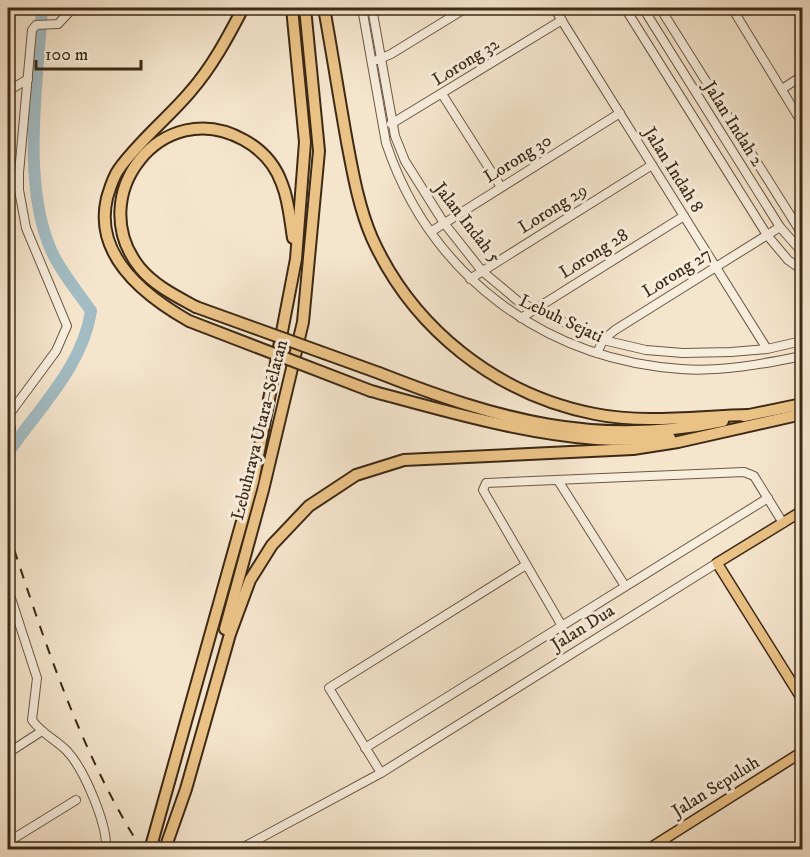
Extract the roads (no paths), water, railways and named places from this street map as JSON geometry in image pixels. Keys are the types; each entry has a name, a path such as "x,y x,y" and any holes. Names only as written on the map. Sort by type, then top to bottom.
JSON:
{"highway":[{"path":"243,8 222,48 192,91 118,170 105,207 107,236 120,265 158,302 189,321 371,391 453,413 550,434 598,440 712,435"},
{"name":"Lebuhraya Utara–Selatan","path":"150,849 253,482 296,259 305,142 292,8"},
{"name":"Lebuhraya Utara–Selatan","path":"166,846 264,490 300,340 319,151 305,8"},
{"path":"324,8 352,164 364,217 389,273 428,323 462,355 506,384 564,407 624,418 749,415"},
{"path":"296,259 282,183 264,154 239,137 209,128 194,128 170,136 142,156 128,176 122,193 120,216 129,251 139,267 151,279 196,307 449,400 568,429 601,432 698,426 802,404"},
{"path":"166,846 186,789 230,634 250,580 272,545 309,506 356,475 404,460 633,449 712,435 802,414"}],"main road":[{"name":"Jalan Dua","path":"717,564 802,511"},
{"path":"717,564 802,699"},
{"name":"Jalan Sepuluh","path":"647,849 802,752"}],"street":[{"path":"8,439 11,429 8,415 56,351 67,326 26,228 21,208 19,173 32,30 36,25 58,24 72,8"},
{"name":"Lebuh Sejati","path":"362,8 384,127 394,164 432,231 470,279 521,318 556,337 597,353 643,365 684,369 729,368 802,356"},
{"name":"Jalan Indah 5","path":"372,8 395,136 409,168 444,223 482,271 519,302 603,340 646,350 683,353 767,349 802,341"},
{"path":"371,61 380,59 466,8"},
{"name":"Jalan Indah 8","path":"554,8 767,349"},
{"path":"625,8 767,235 788,260 802,270"},
{"name":"Jalan Indah 2","path":"643,8 780,227 802,252"},
{"name":"Jalan Indah 2","path":"660,8 802,234"},
{"path":"732,8 802,123"},
{"name":"Lorong 32","path":"384,127 562,20"},
{"path":"782,89 802,76"},
{"path":"8,91 28,79"},
{"path":"442,94 501,187"},
{"name":"Lorong 30","path":"432,231 620,113"},
{"name":"Lorong 29","path":"470,279 652,165"},
{"name":"Lorong 28","path":"521,318 684,216"},
{"name":"Lorong 27","path":"603,340 780,227"},
{"path":"597,353 603,340"},
{"path":"562,626 483,487 486,483 558,482 744,472 754,476 783,523"},
{"path":"558,482 625,586"},
{"path":"365,748 768,498"},
{"name":"Jalan Dua","path":"238,849 381,773 717,564"},
{"path":"381,773 329,688 333,683 526,565"},
{"path":"8,589 35,668 37,686 32,720 67,751 76,765 104,826 106,849"},
{"path":"8,753 42,731"},
{"path":"8,842 75,800"}],"waterway":[{"path":"8,453 69,368 79,350 91,311 64,274 51,250 36,194 35,98 42,8"}],"railway":[{"path":"8,531 65,695 100,774 142,850"}]}
